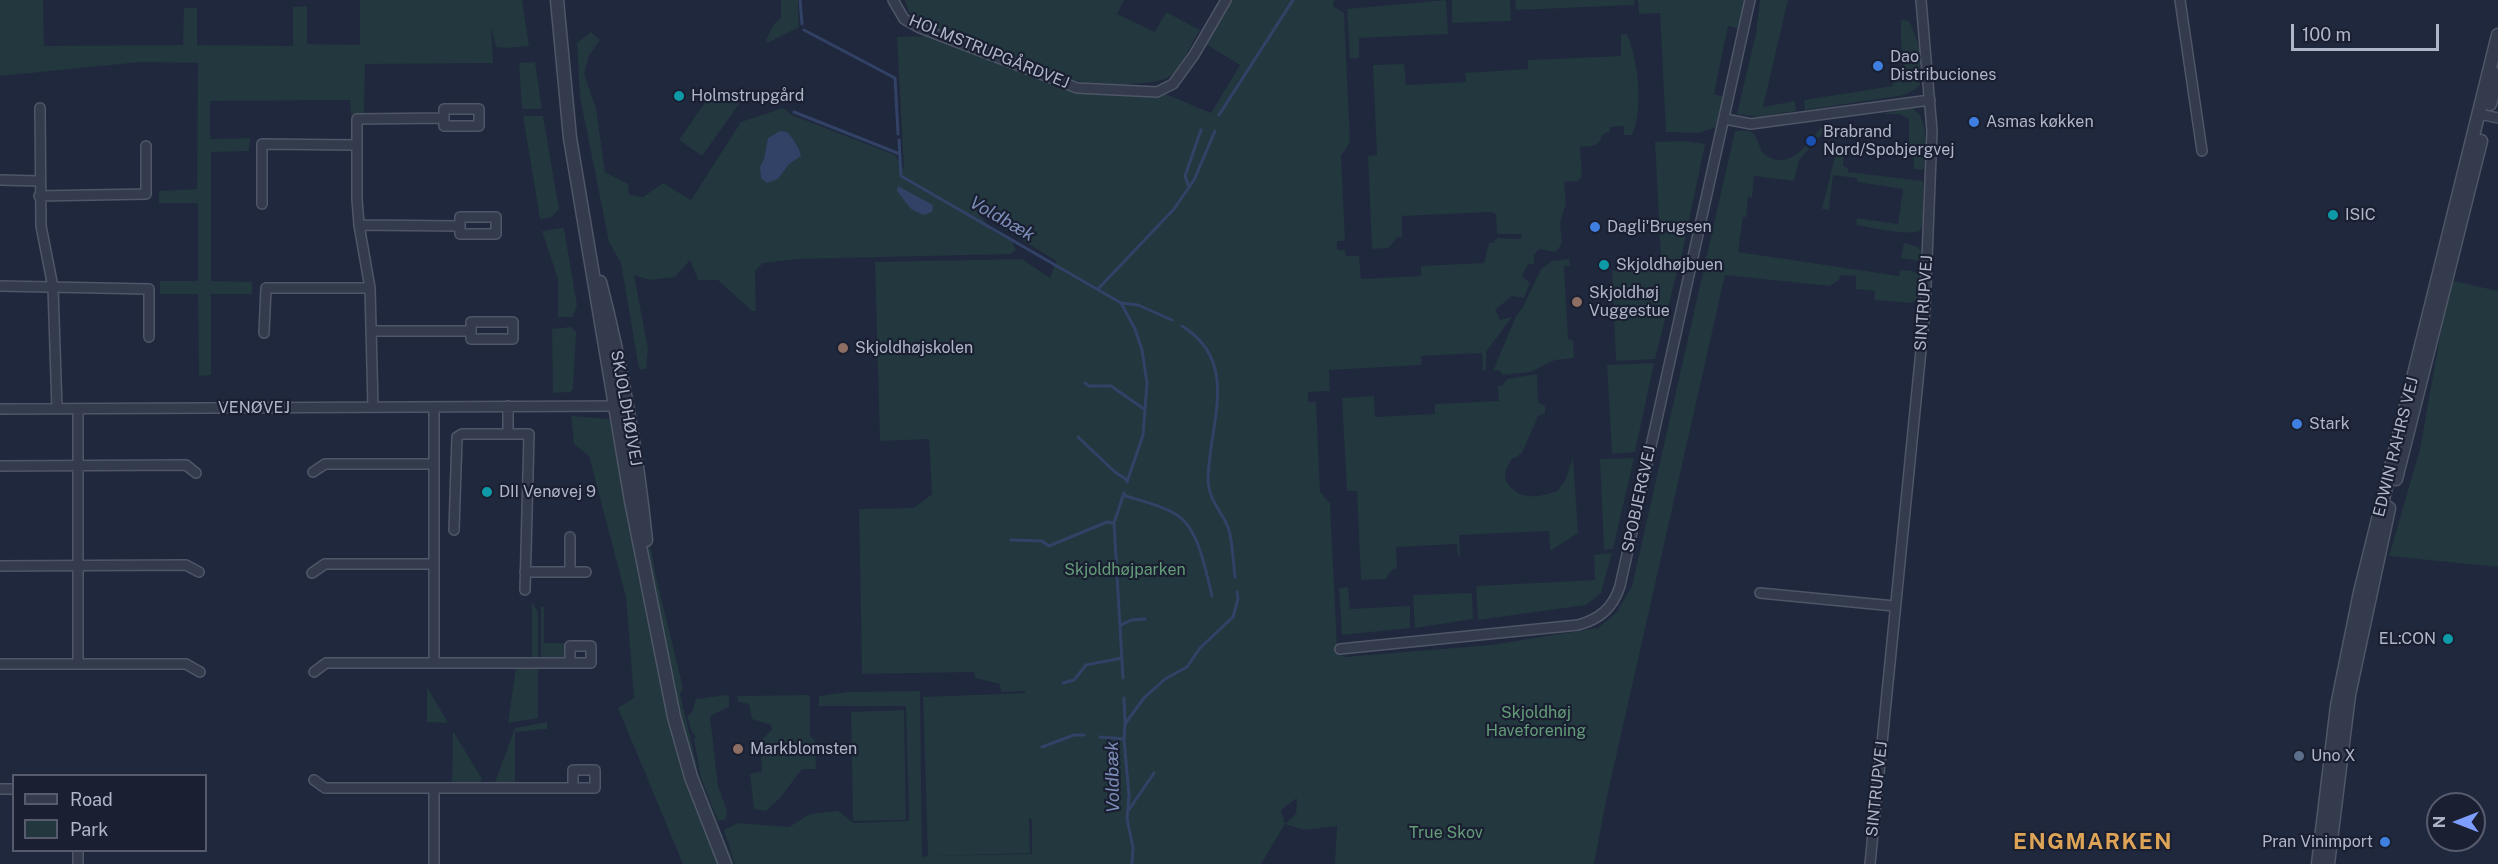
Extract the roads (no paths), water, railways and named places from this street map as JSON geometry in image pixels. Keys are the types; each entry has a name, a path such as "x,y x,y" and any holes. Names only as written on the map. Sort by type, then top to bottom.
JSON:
{"street":[{"name":"SKJOLDHØJVEJ","path":"557,0 570,138 621,406 652,605 674,717 691,777 725,864"},
{"name":"HOLMSTRUPGÅRDVEJ","path":"893,0 904,19 920,28 1065,85 1093,91 1157,92 1173,84 1194,55 1226,0"},
{"name":"SPOBJERGVEJ","path":"1340,649 1578,625 1604,615 1611,605 1620,586 1750,0"},
{"name":"SINTRUPVEJ","path":"1870,864 1925,310 1932,168 1930,100 1921,0"},
{"path":"2180,0 2202,151"},
{"name":"EDWIN RAHRS VEJ","path":"2318,864 2337,706 2355,614 2488,116 2498,35"},
{"name":"EDWIN RAHRS VEJ","path":"2328,864 2349,695 2376,562 2498,74"},
{"path":"1725,119 1751,124 1930,100"},
{"path":"40,108 39,196 41,226 53,286 57,409"},
{"path":"373,407 373,331 370,288 359,225 357,118 444,118"},
{"path":"262,204 262,144 356,145"},
{"path":"39,196 146,194 146,146"},
{"path":"0,180 39,181"},
{"path":"359,225 460,226"},
{"path":"0,286 149,290 150,337"},
{"path":"264,333 266,288 370,288"},
{"path":"471,322 513,322 513,339 471,339 471,331 471,322"},
{"path":"373,331 471,331"},
{"path":"508,406 508,433"},
{"name":"VENØVEJ","path":"0,409 621,406"},
{"path":"434,407 434,663"},
{"path":"78,409 78,664"},
{"path":"454,530 455,439 462,434 529,434 525,590"},
{"path":"313,472 325,464 433,464"},
{"path":"0,466 186,465 196,473"},
{"path":"570,537 570,572"},
{"path":"312,573 325,564 433,564"},
{"path":"0,566 186,565 199,573"},
{"path":"525,572 586,572"},
{"path":"1760,593 1894,606"},
{"path":"314,672 326,663 570,663"},
{"path":"0,664 186,664 200,672"},
{"path":"314,780 326,788 573,788"},
{"path":"434,788 434,864"}],"water":[{"path":"780,131 789,134 801,156 789,164 778,179 767,183 761,178 760,167 768,138"},
{"path":"898,186 933,205 932,212 923,215 911,209 897,191"}],"waterway":[{"name":"Voldbæk","path":"800,0 802,24"},
{"path":"1219,115 1293,0"},
{"name":"Voldbæk","path":"804,30 895,78 898,134"},
{"path":"794,112 900,154"},
{"path":"1189,187 1185,176 1201,130"},
{"path":"1098,289 1174,209 1194,180 1215,131"},
{"name":"Voldbæk","path":"899,140 901,176 1121,303 1138,305 1172,320"},
{"name":"Voldbæk","path":"1121,303 1135,329 1142,350 1147,383 1143,435 1127,482"},
{"name":"Voldbæk","path":"1182,326 1200,341 1211,358 1217,377 1218,397 1208,481 1213,500 1230,533 1235,577"},
{"path":"1085,383 1089,386 1111,386 1144,409"},
{"path":"1078,437 1115,472 1127,480"},
{"name":"Voldbæk","path":"1123,678 1114,523 1124,493"},
{"path":"1123,495 1165,508 1185,522 1196,540 1212,596"},
{"path":"1011,540 1042,541 1049,546 1107,522 1113,523"},
{"name":"Voldbæk","path":"1132,864 1133,847 1127,819 1129,796 1124,739 1125,724 1144,698 1165,679 1187,667 1200,648 1233,617 1238,599 1237,592"},
{"path":"1121,625 1131,620 1145,619"},
{"path":"1063,683 1074,680 1086,665 1122,658"},
{"path":"1124,698 1125,723"},
{"path":"1042,747 1074,735 1084,735"},
{"path":"1100,737 1124,739"},
{"path":"1128,811 1154,773"}],"place":[{"name":"Dao Distribuciones","path":"1878,66"},
{"name":"Holmstrupgård","path":"679,96"},
{"name":"Asmas køkken","path":"1974,122"},
{"name":"Brabrand Nord/Spobjergvej","path":"1811,141"},
{"name":"ISIC","path":"2333,215"},
{"name":"Dagli'Brugsen","path":"1595,227"},
{"name":"Skjoldhøjbuen","path":"1604,265"},
{"name":"Skjoldhøj Vuggestue","path":"1577,302"},
{"name":"Skjoldhøjskolen","path":"843,348"},
{"name":"Stark","path":"2297,424"},
{"name":"DII Venøvej 9","path":"487,492"},
{"name":"EL:CON","path":"2448,639"},
{"name":"Markblomsten","path":"738,749"},
{"name":"Uno X","path":"2299,756"},
{"name":"Pran Vinimport","path":"2385,842"}],"district":[{"name":"ENGMARKEN","path":"2093,842"}],"park label":[{"name":"Skjoldhøjparken","path":"1125,570"},
{"name":"Skjoldhøj Haveforening","path":"1536,722"},
{"name":"True Skov","path":"1446,833"}]}
